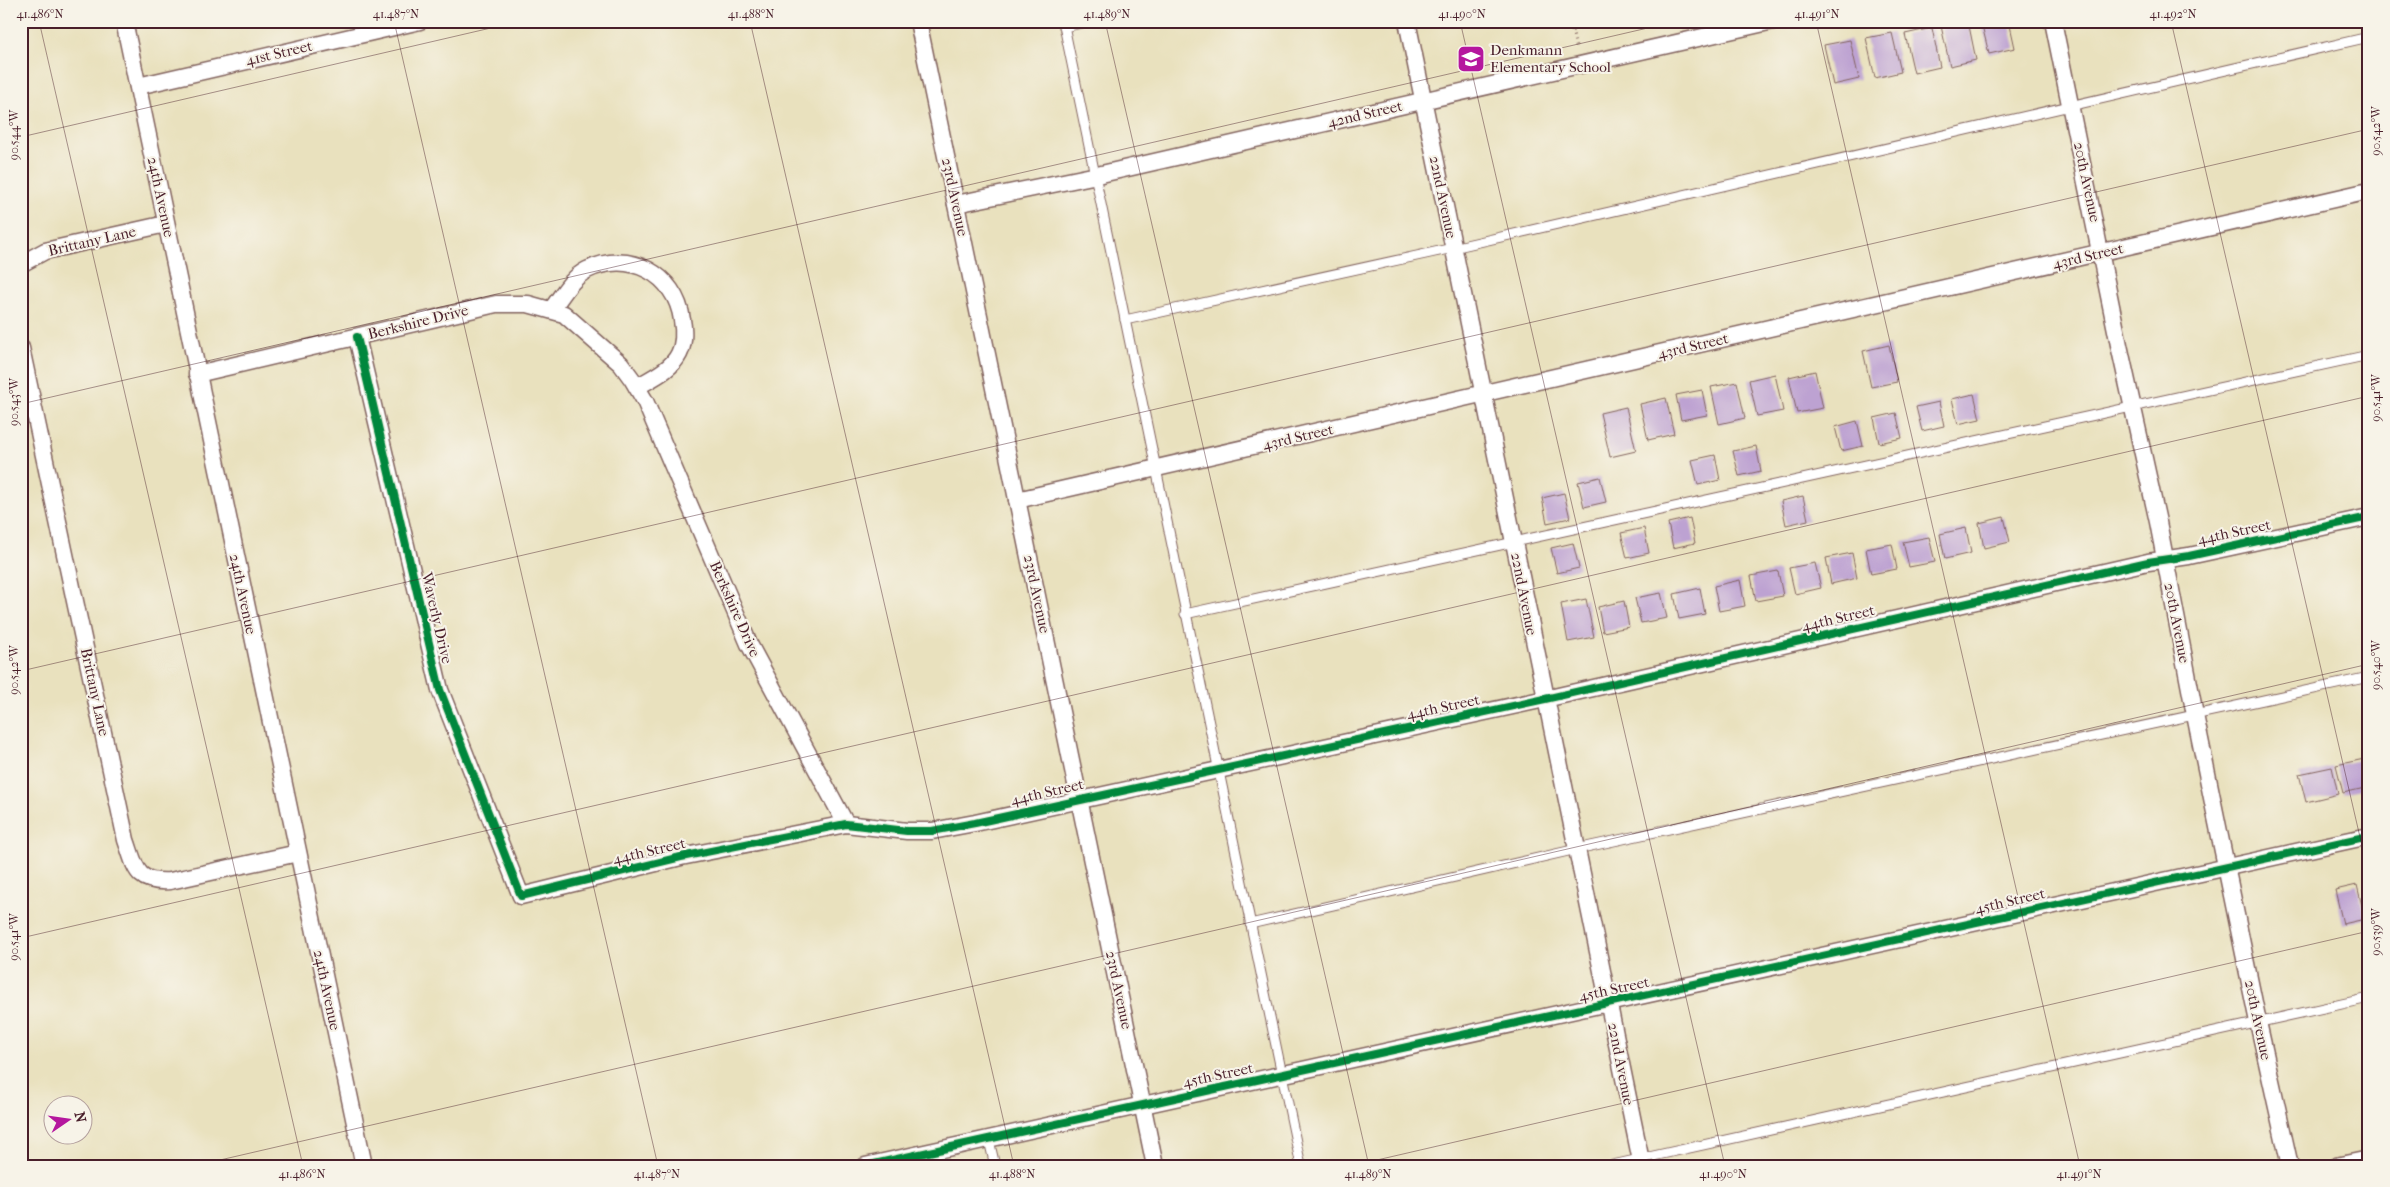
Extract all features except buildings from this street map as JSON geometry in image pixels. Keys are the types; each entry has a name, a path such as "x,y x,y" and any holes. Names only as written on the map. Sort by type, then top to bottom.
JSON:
{"street":[{"name":"24th Avenue","path":"124,21 364,1166"},
{"name":"41st Street","path":"138,86 420,21"},
{"name":"23rd Avenue","path":"918,21 1155,1166"},
{"name":"22nd Avenue","path":"1407,21 1641,1162"},
{"name":"42nd Street","path":"956,204 1096,175 1773,21"},
{"name":"20th Avenue","path":"2053,21 2132,407 2166,560 2195,715 2258,1022 2290,1166"},
{"name":"43rd Street","path":"1017,500 2369,191"},
{"name":"Brittany Lane","path":"21,264 45,250 166,224"},
{"path":"551,310 573,280 586,271 603,264 617,261 631,263 648,269 665,283 675,297 681,313 683,343 679,355 669,367 637,387"},
{"name":"Berkshire Drive","path":"197,374 496,304 528,304 564,314 614,358 637,387 666,446 749,644 846,824"},
{"name":"Waverly Drive","path":"357,337 440,690 521,896"},
{"name":"Brittany Lane","path":"21,348 124,830 136,867 143,877 152,882 170,881 298,853"},
{"name":"44th Street","path":"521,896 681,858 846,824 907,831 932,831 1545,699 2148,562 2166,560 2369,517"},
{"name":"45th Street","path":"865,1166 2369,836"},
{"path":"2336,1166 2369,1159"}],"lane":[{"path":"1091,21 1064,24 1301,1166"},
{"path":"1125,320 1454,248 2369,38"},
{"path":"1185,614 1514,544 2369,355"},
{"path":"1250,924 1577,849 2369,677"},
{"path":"1608,1166 1641,1162 2369,998"},
{"path":"989,1140 994,1166"}],"path":[{"path":"1570,21 1579,65"}],"cycle path":[{"path":"357,337 440,690 521,896 681,857 846,824 907,831 932,831 975,823 1545,699 2148,562 2189,556 2369,517"},
{"path":"865,1166 2369,836"}],"place":[{"name":"Denkmann Elementary School","path":"1471,59"}]}
